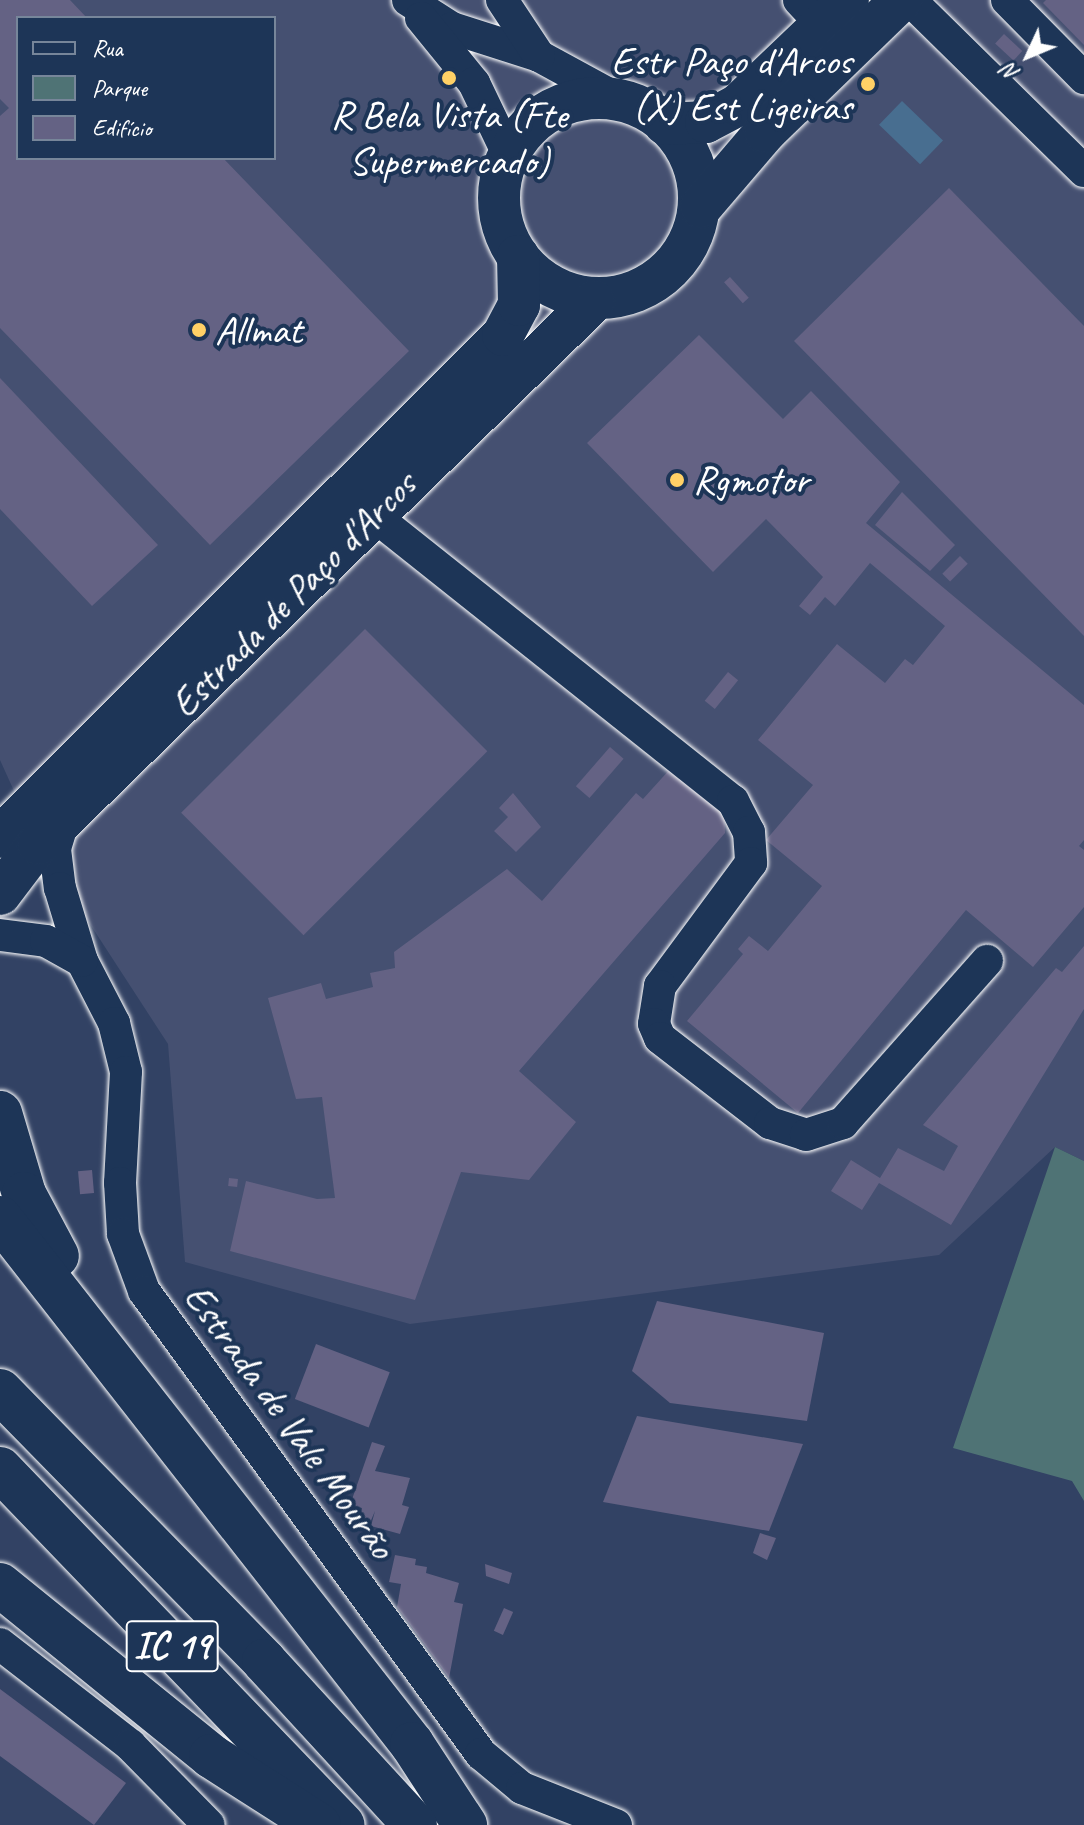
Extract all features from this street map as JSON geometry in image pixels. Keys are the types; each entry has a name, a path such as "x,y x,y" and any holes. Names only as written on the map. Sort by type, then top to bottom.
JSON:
{"highway":[{"path":"0,1113 24,1194 50,1245 197,1474"},
{"path":"0,1218 197,1474 412,1744 465,1825"},
{"name":"IC 19","path":"0,1391 264,1661 415,1825"},
{"name":"IC 19","path":"0,1469 342,1825"},
{"path":"0,1585 211,1756 319,1825"}],"main road":[{"path":"594,301 634,291 660,275 682,253 701,207 765,132 901,0"},
{"name":"Estrada de Paço d'Arcos","path":"594,301 564,295 537,278 518,256 498,204 508,154 534,118 552,107 595,99 647,115 706,122 730,110 823,8"},
{"path":"647,115 693,157 701,207"},
{"name":"Estrada de Paço d'Arcos","path":"0,837 503,335 519,305 518,256"},
{"name":"Estrada de Paço d'Arcos","path":"0,894 64,819 594,301"}],"street":[{"path":"407,0 452,28 539,56 647,115"},
{"path":"407,0 474,83 508,154"},
{"path":"502,0 539,56"},
{"path":"910,0 1084,171"},
{"path":"1007,0 1084,78"},
{"path":"373,515 733,801 749,832 751,863 660,986 654,1024 660,1038 770,1123 806,1135 843,1123 987,961"},
{"name":"Estrada de Vale Mourão","path":"64,819 55,866 82,961 114,1023 124,1059 128,1101 120,1183 123,1234 144,1291 481,1754 522,1788 616,1825"},
{"path":"0,935 46,941 82,961"},
{"path":"0,1644 130,1745 193,1818"}],"shaded area":[{"path":"0,0 1084,0 1084,1161 1055,1147 939,1255 410,1324 185,1262 168,1044 38,844 0,760"},
{"path":"902,101 943,141 920,164 879,125"}],"green space":[{"path":"1055,1147 1084,1161 1084,1501 1072,1481 953,1448"}],"building":[{"path":"0,0 70,0 85,16 16,16 16,160 225,160 409,351 210,545 0,328 0,116 9,108 0,99"},
{"path":"1046,0 1084,0 1084,45 1043,3"},
{"path":"1004,34 1022,51 1013,61 995,44"},
{"path":"949,188 1084,326 1084,636 794,341"},
{"path":"730,277 749,298 743,303 724,282"},
{"path":"699,335 783,419 811,391 900,482 866,523 1084,705 1084,840 1079,846 1084,850 1084,907 1033,967 966,910 798,1113 687,1021 743,954 738,949 749,936 768,951 822,886 766,840 813,785 758,740 837,644 885,683 905,659 913,665 945,626 870,563 835,606 825,597 810,615 799,606 823,577 766,519 713,572 587,443"},
{"path":"0,378 158,545 92,606 0,509"},
{"path":"902,492 955,545 930,571 875,525"},
{"path":"960,556 968,564 950,581 942,574"},
{"path":"365,629 487,751 303,935 181,813"},
{"path":"728,672 738,680 715,709 705,701"},
{"path":"610,747 624,759 589,798 576,786"},
{"path":"671,768 724,809 725,833 519,1071 576,1122 529,1180 461,1172 415,1300 230,1251 246,1181 317,1199 335,1198 322,1097 296,1099 268,998 321,983 326,999 373,987 370,973 395,968 394,952 507,869 542,901 636,793 643,799"},
{"path":"513,793 541,827 516,852 494,831 508,817 499,808"},
{"path":"1084,946 1084,1009 951,1225 879,1183 862,1210 831,1191 851,1160 880,1178 898,1148 944,1171 958,1146 923,1125 1056,968 1062,972"},
{"path":"92,1170 94,1193 80,1194 78,1171"},
{"path":"229,1178 238,1179 237,1187 228,1186"},
{"path":"657,1301 824,1333 807,1421 670,1403 632,1371"},
{"path":"316,1344 390,1372 369,1427 295,1399"},
{"path":"637,1416 803,1444 769,1531 603,1502"},
{"path":"372,1442 385,1446 375,1471 410,1478 402,1505 409,1507 400,1534 371,1526 375,1511 369,1525 359,1523 362,1508 350,1505"},
{"path":"760,1533 776,1538 767,1560 753,1553"},
{"path":"395,1555 416,1559 415,1565 427,1567 426,1573 459,1583 454,1602 463,1604 449,1678 397,1607 401,1584 389,1582"},
{"path":"485,1564 512,1573 509,1584 486,1576"},
{"path":"504,1608 513,1612 503,1635 494,1631"},
{"path":"0,1689 126,1783 94,1825 0,1756"}],"place":[{"name":"R Bela Vista (Fte Supermercado)","path":"449,78"},
{"name":"Estr Paço d'Arcos (X) Est Ligeiras","path":"868,84"},
{"name":"Allmat","path":"199,330"},
{"name":"Rgmotor","path":"677,480"}]}
